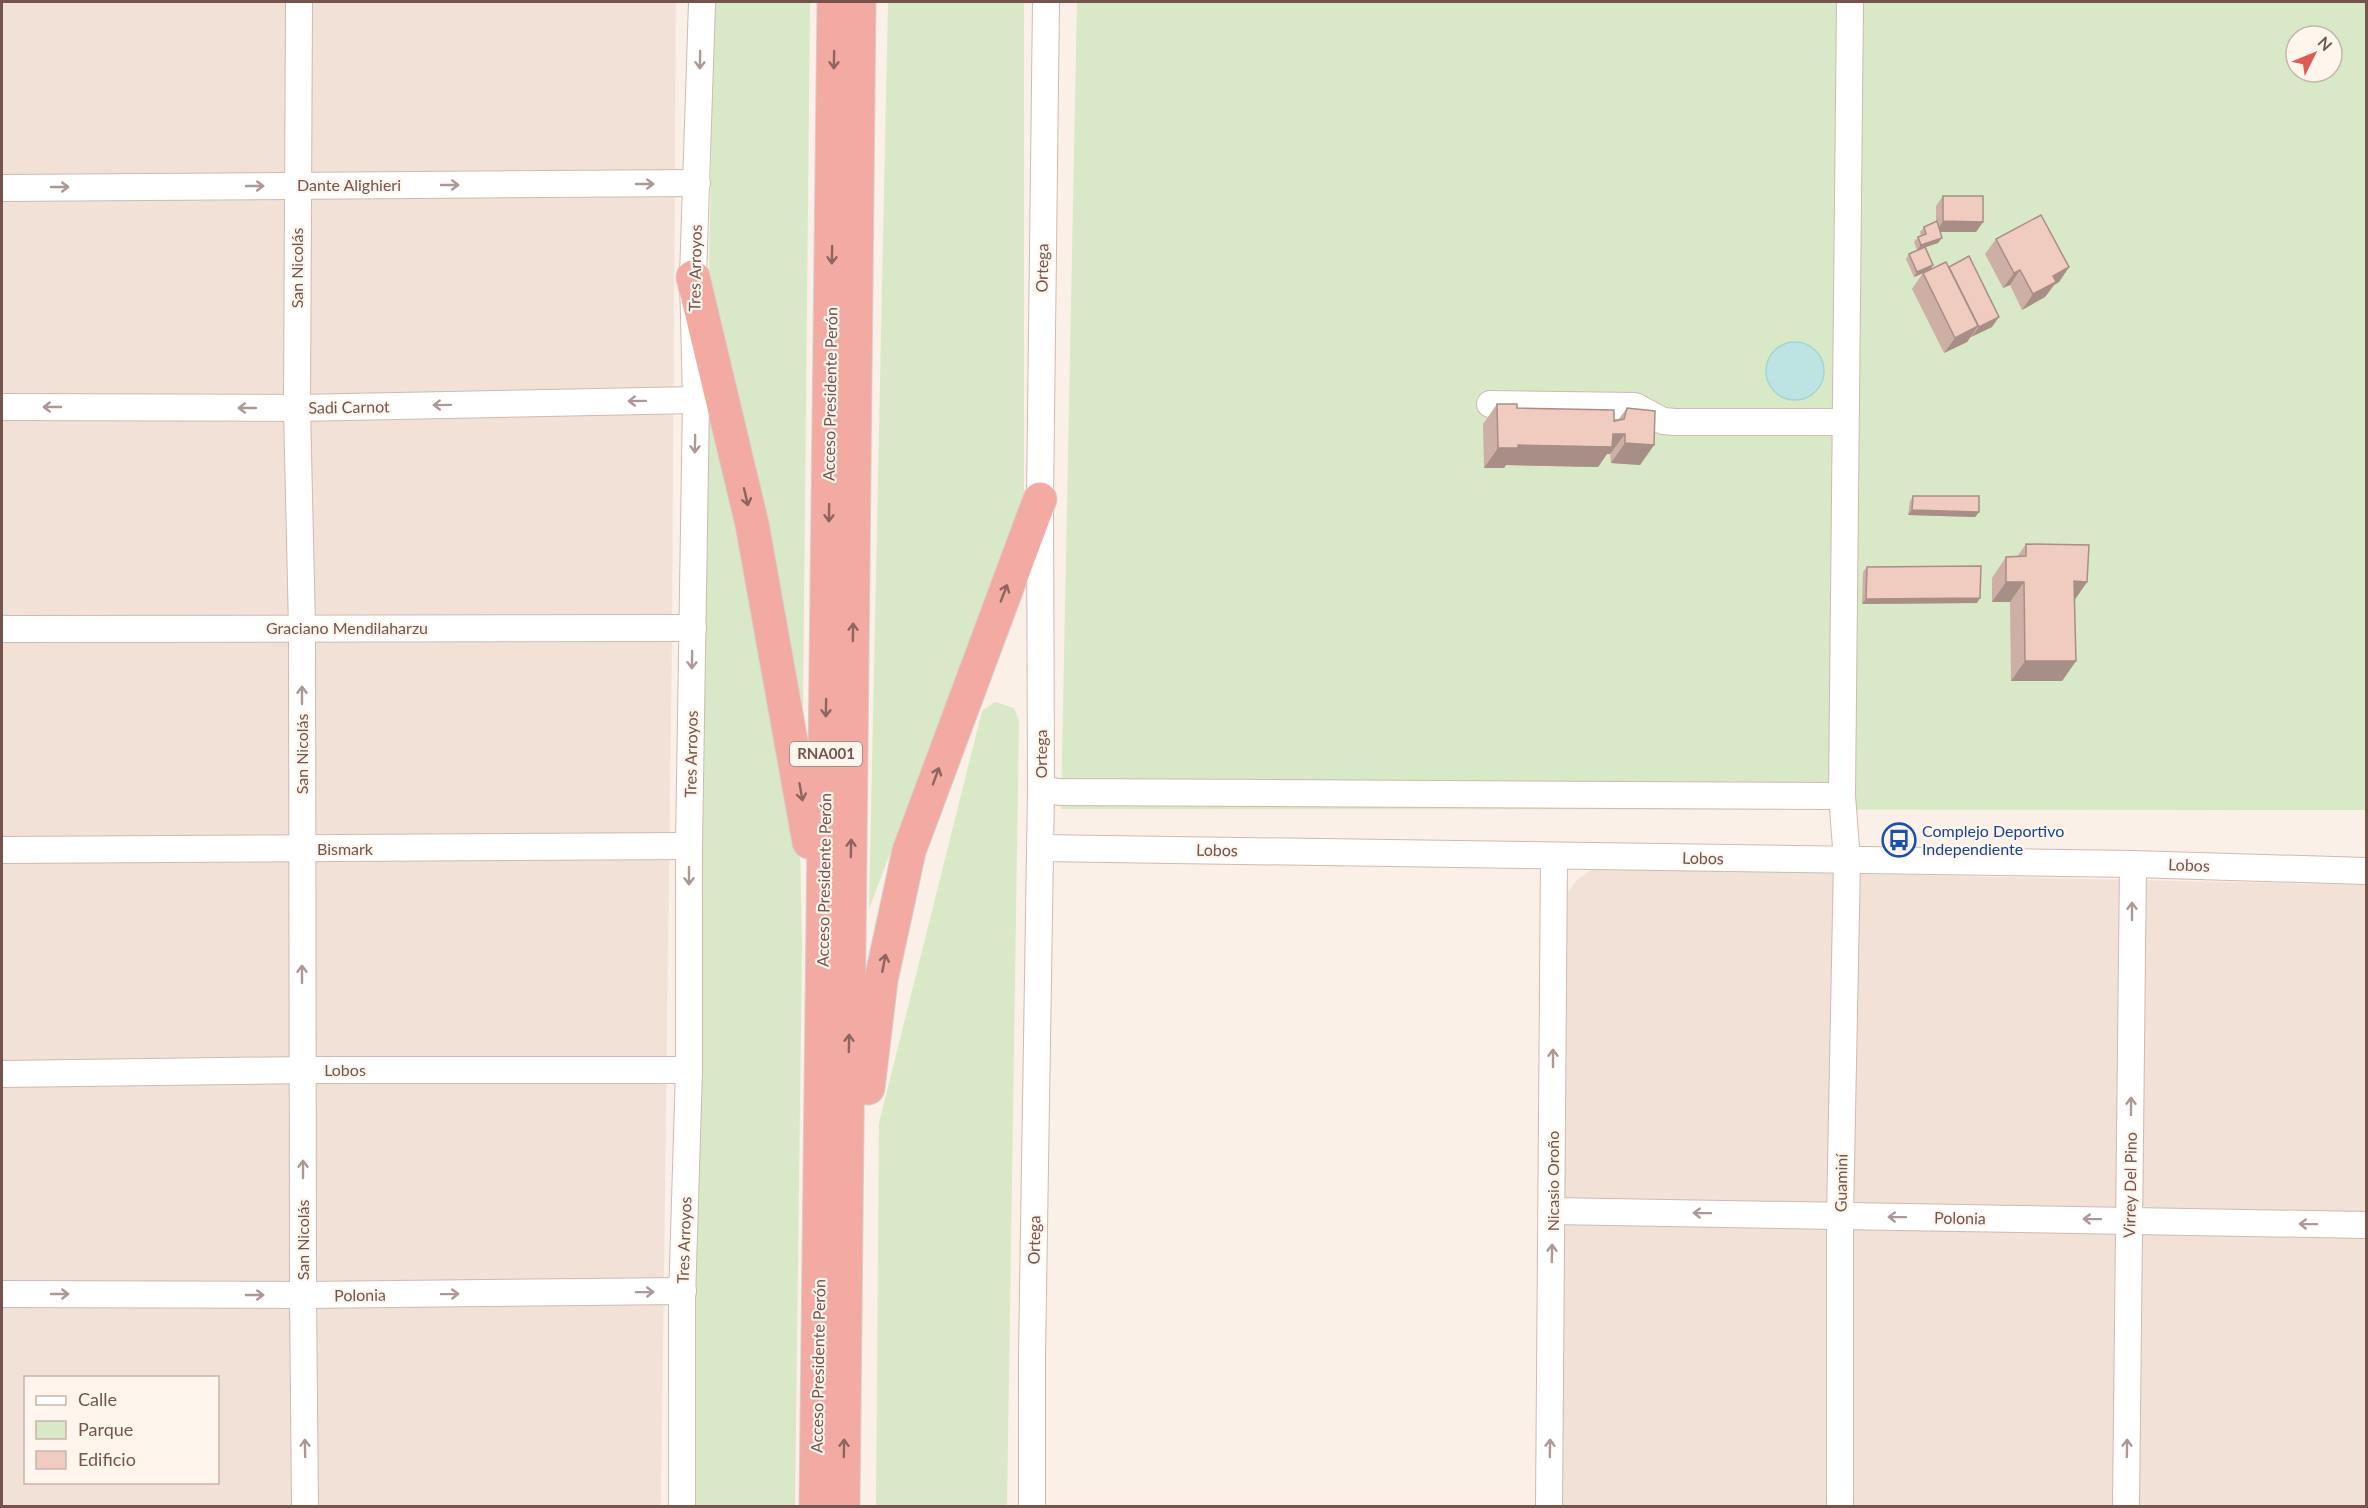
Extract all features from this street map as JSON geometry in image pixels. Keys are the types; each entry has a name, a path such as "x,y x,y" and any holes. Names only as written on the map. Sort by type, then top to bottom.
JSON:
{"highway":[{"name":"Acceso Presidente Perón","path":"816,1506 834,2"},
{"name":"Acceso Presidente Perón","path":"843,1506 859,2"},
{"path":"693,277 753,524 807,824 810,857 811,940 822,1050"},
{"path":"846,1291 862,1233 866,1106 873,1032 890,930 909,851 1040,499"}],"street":[{"name":"San Nicolás","path":"299,2 297,408 302,628 305,1506"},
{"name":"Tres Arroyos","path":"682,1506 696,400 693,277 702,2"},
{"name":"Ortega","path":"1032,1506 1041,789 1040,499 1046,2"},
{"name":"Guaminí","path":"1840,1506 1840,1216 1847,860 1842,796 1850,2"},
{"name":"Dante Alighieri","path":"2,188 697,183"},
{"name":"Sadi Carnot","path":"2,407 297,408 696,400"},
{"path":"1490,404 1635,406 1663,421 1676,422 1845,422"},
{"name":"Graciano Mendilaharzu","path":"2,629 693,628"},
{"path":"1041,789 1071,792 1842,796"},
{"name":"Bismark","path":"2,850 689,846"},
{"name":"Lobos","path":"1040,848 2133,864 2367,871"},
{"name":"Nicasio Oroño","path":"1549,1506 1554,856"},
{"name":"Virrey Del Pino","path":"2126,1506 2133,864"},
{"name":"Lobos","path":"2,1074 303,1070 689,1070"},
{"name":"Polonia","path":"1553,1210 2367,1225"},
{"name":"Polonia","path":"2,1294 303,1295 683,1291"}],"shaded area":[{"path":"2,2 676,2 672,639 661,1506 2,1506"},
{"path":"1594,868 2366,885 2366,1506 1552,1506 1564,897 1577,880"}],"green space":[{"path":"714,2 810,2 803,709 716,318 709,275"},
{"path":"888,2 1024,2 1024,500 869,909"},
{"path":"1077,2 2366,2 2366,810 1061,809"},
{"path":"708,382 800,845 802,946 795,1506 693,1506"},
{"path":"995,702 1014,708 1019,721 1007,1506 876,1506 879,1123 982,711"}],"water":[{"path":"1789,342 1801,342 1816,350 1824,365 1824,377 1816,392 1801,400 1789,400 1774,392 1766,377 1766,365 1774,350"}],"building":[{"path":"1943,196 1983,196 1983,222 1943,221"},
{"path":"2041,215 2069,267 2053,276 2056,282 2033,294 2020,270 2014,273 1996,239"},
{"path":"1937,221 1942,238 1921,245 1918,237 1926,234 1924,227"},
{"path":"1925,247 1933,265 1917,272 1909,254"},
{"path":"1969,256 1999,317 1979,327 1949,267"},
{"path":"1946,262 1978,326 1955,338 1923,273"},
{"path":"1497,404 1517,404 1517,408 1614,410 1614,421 1624,419 1627,408 1655,411 1654,445 1625,443 1625,434 1613,434 1612,447 1518,445 1518,448 1498,448"},
{"path":"1913,496 1979,496 1979,512 1912,510"},
{"path":"2026,544 2089,545 2087,582 2074,581 2076,661 2025,661 2024,582 2006,582 2006,557 2026,556"},
{"path":"1981,566 1980,598 1866,599 1867,567"}],"place":[{"name":"Complejo Deportivo Independiente","path":"1899,840"}]}
